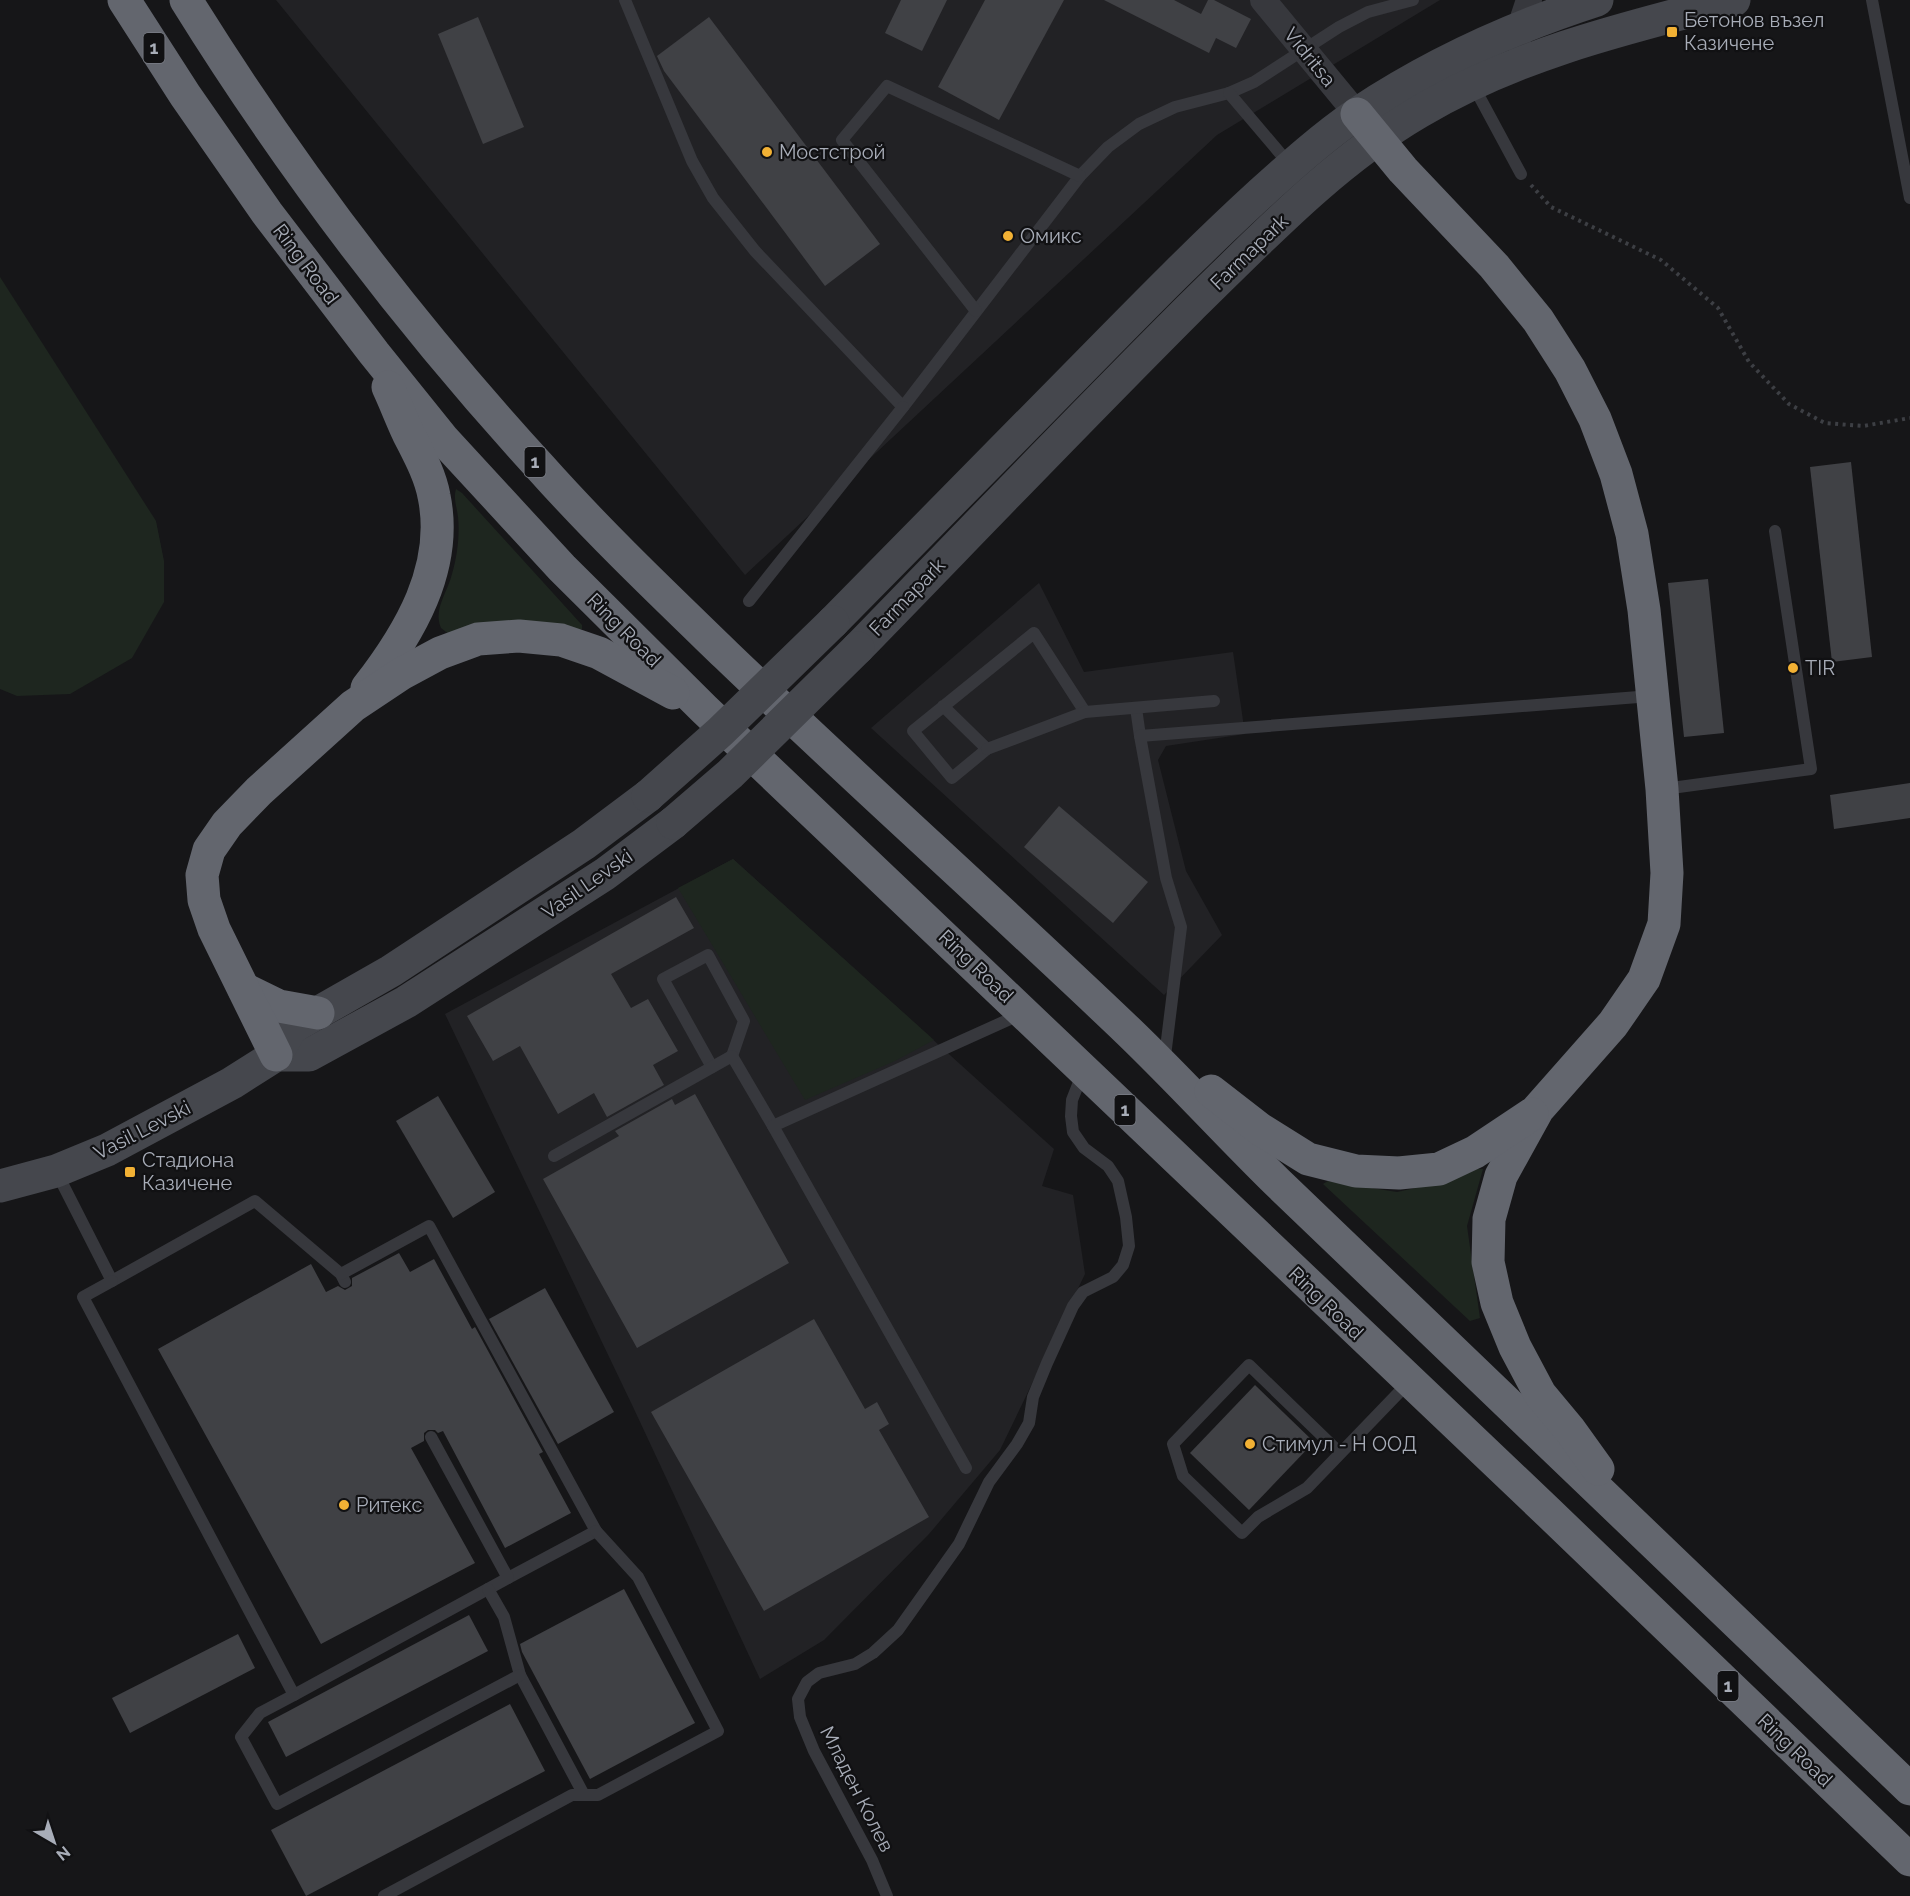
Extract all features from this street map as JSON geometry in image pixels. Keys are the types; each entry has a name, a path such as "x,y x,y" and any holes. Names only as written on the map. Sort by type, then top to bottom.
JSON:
{"highway":[{"name":"Ring Road","path":"124,0 184,95 267,213 374,353 444,440 570,576 704,709 1910,1860"},
{"name":"1","path":"186,0 249,96 361,251 439,351 540,468 670,602 1130,1033 1274,1179 1910,1789"},
{"path":"1357,114 1426,195 1494,266 1538,320 1570,370 1595,419 1616,474 1632,534 1644,610 1662,789 1667,873 1664,924 1644,979 1613,1024 1538,1109 1501,1176 1488,1220 1488,1262 1497,1302 1515,1347 1540,1394 1651,1541"},
{"path":"353,706 390,658 411,623 429,584 436,545 437,520 434,495 423,463 374,353"},
{"path":"276,1056 214,929 204,900 202,875 209,850 227,824 353,706 401,674 440,653 478,639 519,636 561,640 598,653 704,709"},
{"path":"244,989 279,1006 318,1013"},
{"path":"1130,1033 1165,1056 1260,1129 1308,1159 1356,1171 1399,1173 1439,1169 1475,1152 1538,1109"}],"street":[{"name":"Vidritsa","path":"1263,0 1357,114"},
{"name":"Farmapark","path":"833,622 1139,311 1239,213 1291,166 1357,114 1457,56 1525,13 1597,0"},
{"name":"Farmapark","path":"858,648 1162,336 1262,237 1314,190 1377,140 1419,112 1514,65 1612,32 1734,0"},
{"path":"1514,65 1525,13"},
{"name":"Vasil Levski","path":"276,1056 291,1028 391,971 584,844 648,796 728,725 833,622"},
{"name":"Vasil Levski","path":"0,1186 56,1171 107,1150 232,1083 276,1056 309,1055 406,1002 605,874 673,823 730,774 858,648"}],"lane":[{"path":"625,0 692,161 713,198 755,252 903,407"},
{"path":"749,601 903,407 1080,176 1108,147 1138,124 1175,107 1229,93 1254,82 1368,12 1413,0"},
{"path":"1872,0 1910,198"},
{"path":"1472,84 1521,174"},
{"path":"976,311 842,140 887,86 1080,176"},
{"path":"1229,93 1291,166"},
{"path":"1662,789 1811,768 1775,531"},
{"path":"1085,712 1034,633 913,731 952,778 987,749 1085,712 1214,701"},
{"path":"1140,736 1653,696"},
{"path":"943,706 987,749"},
{"path":"1136,708 1166,878 1181,927 1165,1056"},
{"path":"554,1156 732,1056 744,1021 708,955 663,980 712,1067"},
{"path":"773,1126 1024,1012"},
{"path":"732,1056 966,1468"},
{"name":"Младен Колев","path":"887,1896 872,1860 814,1751 800,1718 798,1699 807,1682 819,1674 855,1665 873,1653 898,1630 959,1544 989,1482 1017,1444 1029,1423 1034,1397 1073,1306 1083,1292 1113,1277 1123,1265 1129,1246 1126,1216 1118,1182 1108,1166 1084,1148 1073,1132 1072,1100 1084,1070"},
{"path":"56,1171 112,1281"},
{"path":"294,1695 83,1297 255,1201 343,1278 429,1226 596,1531 638,1577 718,1731 598,1795 572,1795 384,1896"},
{"path":"1340,1453 1249,1365 1173,1444 1183,1476 1242,1533 1258,1517 1307,1488 1409,1382"},
{"path":"431,1437 508,1578"},
{"path":"520,1675 277,1804 241,1737 260,1713 596,1531"},
{"path":"488,1589 504,1617 520,1675 584,1795"}],"path":[{"path":"1521,174 1551,207 1661,260 1702,294 1718,308 1749,362 1789,404 1825,423 1863,426 1910,418"}],"shaded area":[{"path":"276,0 1440,0 1217,135 745,575"},
{"path":"0,277 156,521 164,561 164,602 132,658 70,694 17,696 0,689"},
{"path":"456,489 582,625 582,629 450,635 441,628 440,608 452,574 458,546"},
{"path":"1039,583 1084,672 1233,652 1245,734 1166,746 1158,760 1186,871 1222,935 1164,995 871,728"},
{"path":"733,859 1054,1149 1042,1186 1073,1195 1085,1274 1000,1450 929,1534 824,1640 760,1679 445,1014"},
{"path":"733,859 934,1040 895,1061 805,1100 678,888"},
{"path":"1477,1169 1483,1169 1467,1226 1480,1318 1470,1321 1323,1184 1328,1181 1397,1192 1452,1180"}],"building":[{"path":"901,0 947,0 922,51 885,33"},
{"path":"985,0 1064,0 999,120 938,87"},
{"path":"1104,0 1174,0 1201,14 1208,0 1214,0 1251,19 1236,48 1216,38 1209,53"},
{"path":"478,17 524,127 483,144 438,34"},
{"name":"Мостстрой","path":"709,17 880,244 825,286 664,71 657,56"},
{"path":"1851,462 1872,657 1832,662 1810,467"},
{"path":"1708,579 1724,733 1684,737 1668,583"},
{"path":"1910,783 1910,818 1834,829 1830,795"},
{"path":"1059,806 1148,882 1113,923 1024,847"},
{"path":"676,897 694,928 611,974 631,1008 648,999 678,1051 653,1065 664,1085 607,1117 594,1093 558,1114 520,1046 493,1061 467,1016"},
{"path":"695,1094 789,1263 637,1348 543,1179 619,1136 615,1131 672,1099 675,1105"},
{"path":"438,1096 495,1192 453,1218 396,1121"},
{"name":"Ритекс","path":"399,1253 410,1272 434,1259 472,1329 475,1327 543,1452 539,1454 571,1513 505,1548 443,1431 438,1433 435,1430 428,1430 424,1433 424,1441 411,1448 475,1563 321,1644 158,1349 311,1264 326,1292 338,1286 345,1290 352,1286 352,1278"},
{"path":"545,1288 614,1412 558,1444 489,1319"},
{"path":"814,1319 865,1409 877,1402 889,1424 879,1430 929,1517 764,1611 651,1412"},
{"path":"1255,1385 1314,1442 1249,1510 1190,1453"},
{"path":"624,1589 695,1723 590,1779 522,1652 520,1644"},
{"path":"469,1615 488,1651 286,1757 268,1722"},
{"path":"238,1634 255,1668 130,1733 112,1698"},
{"path":"510,1704 545,1771 306,1896 271,1830"}],"place":[{"name":"Бетонов възел Казичене","path":"1672,32"},
{"name":"Мостстрой","path":"767,152"},
{"name":"Омикс","path":"1008,236"},
{"name":"TIR","path":"1793,668"},
{"name":"Стадиона Казичене","path":"130,1172"},
{"name":"Стимул - Н ООД","path":"1250,1444"},
{"name":"Ритекс","path":"344,1505"}]}
